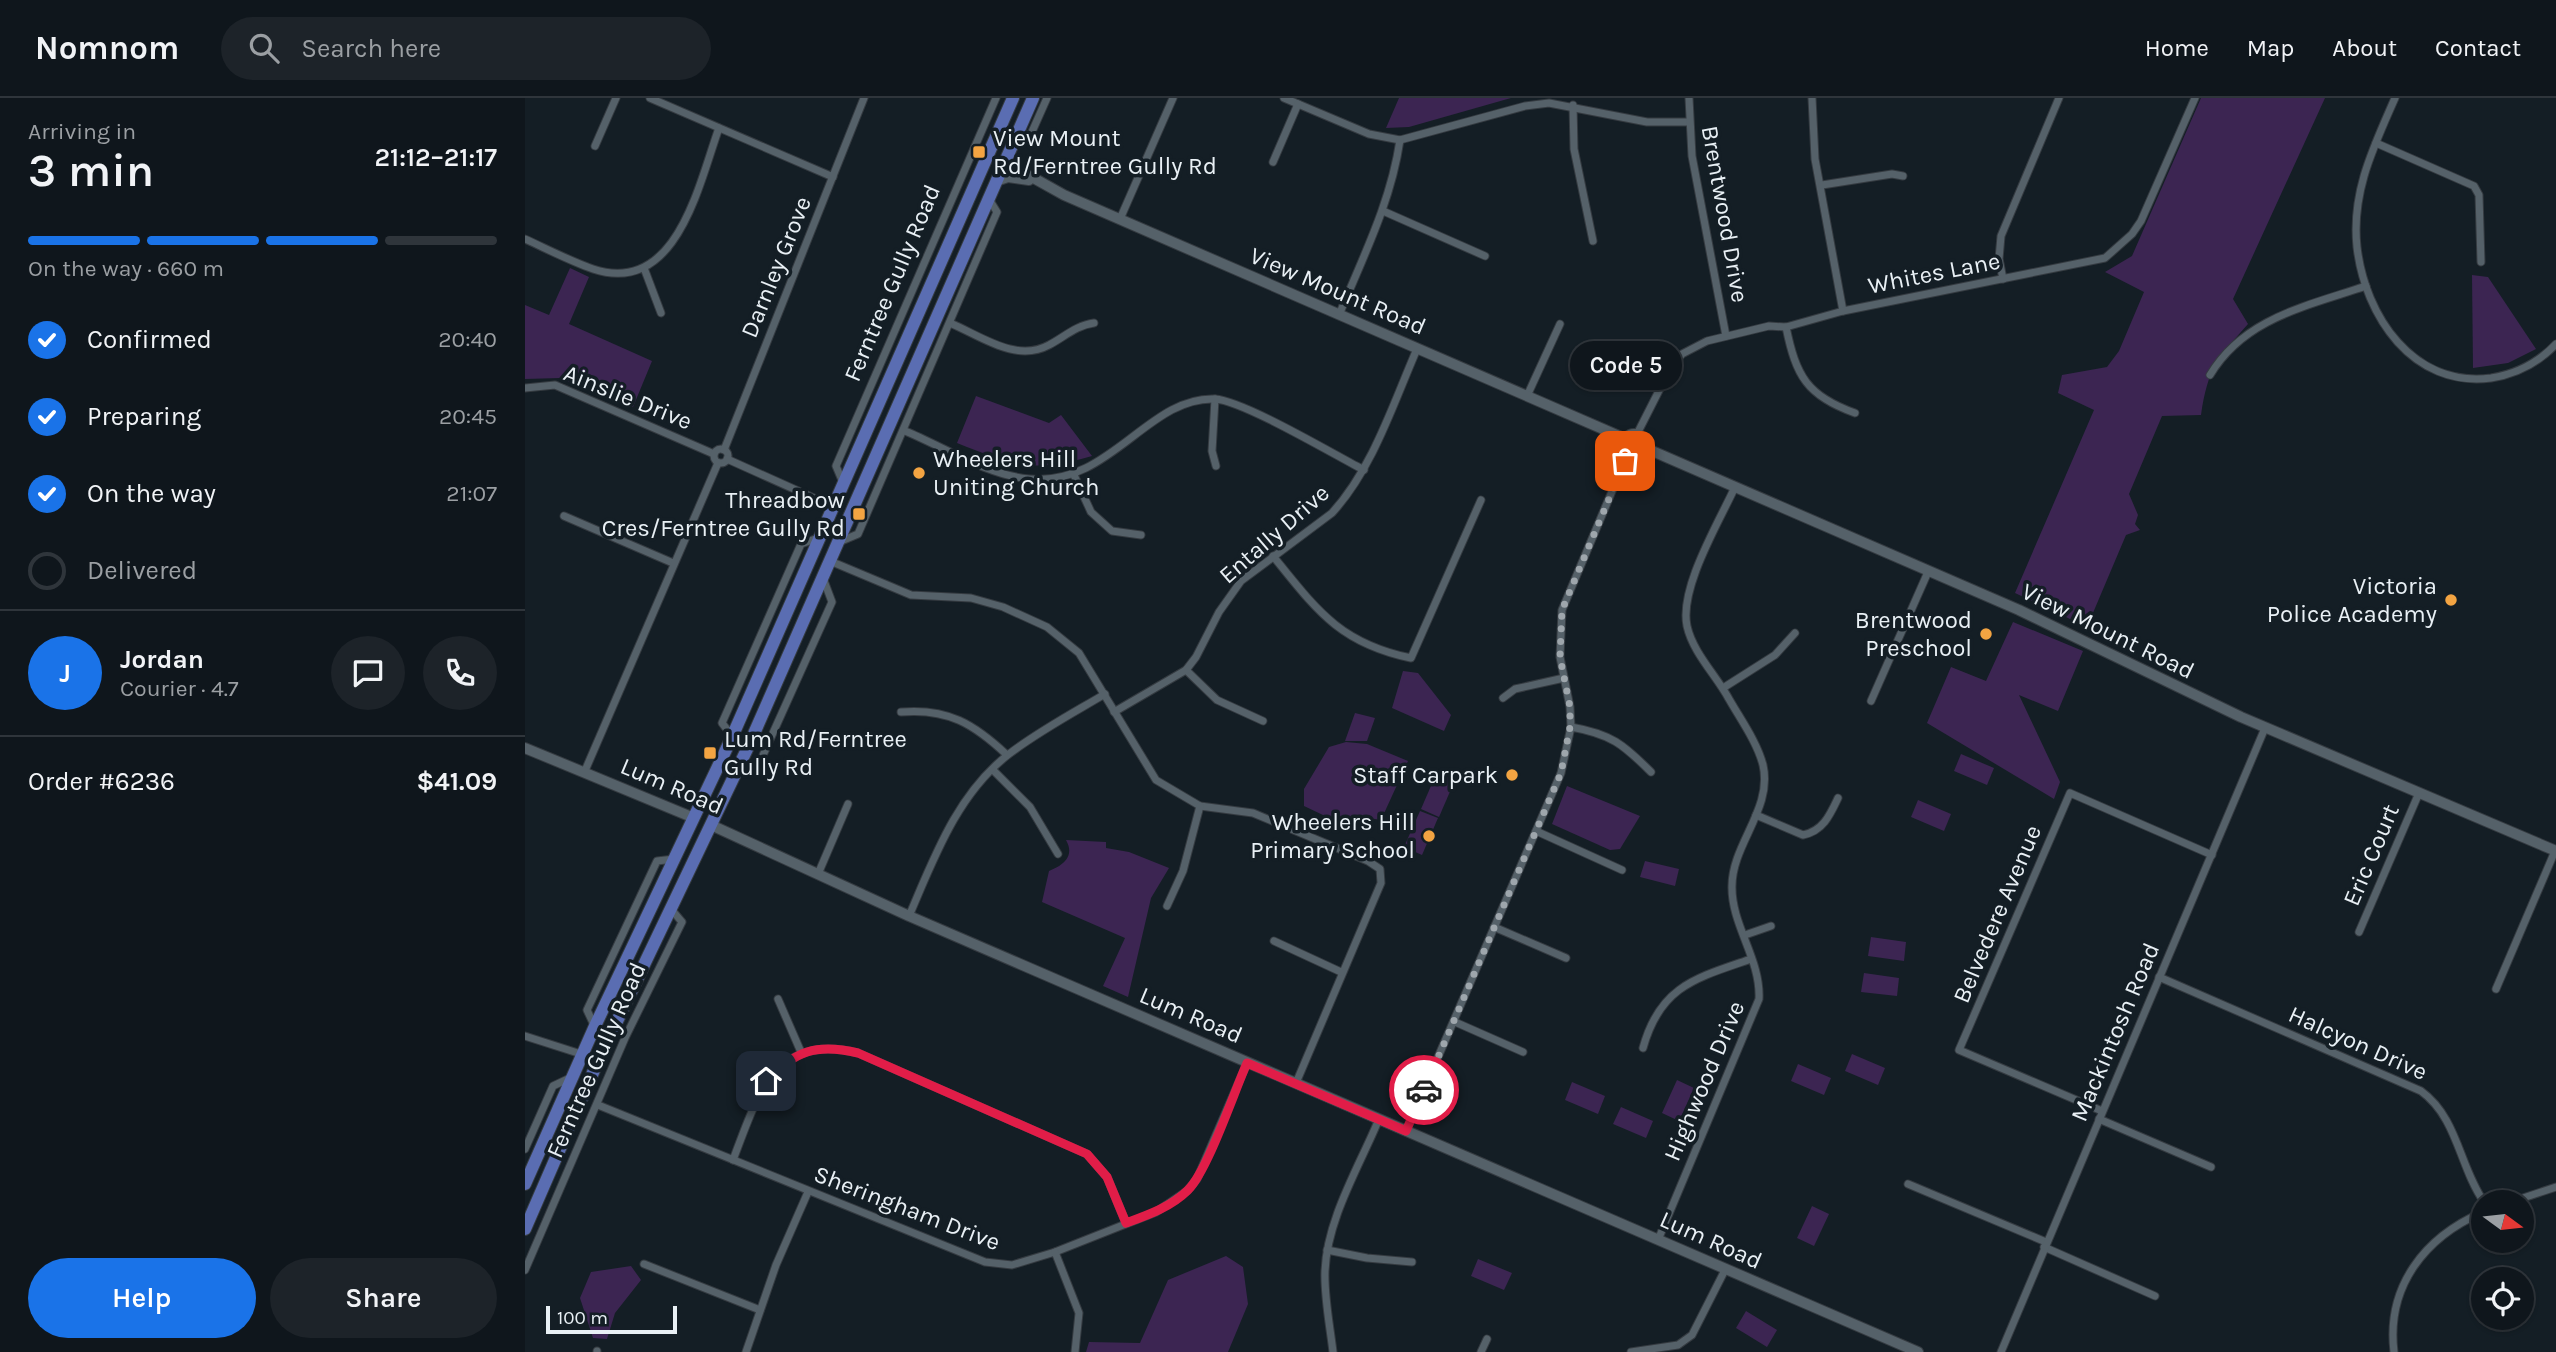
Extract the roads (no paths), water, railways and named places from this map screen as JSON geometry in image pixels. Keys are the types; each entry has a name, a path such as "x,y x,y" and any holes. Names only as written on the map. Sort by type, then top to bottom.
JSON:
{"main road":[{"name":"Ferntree Gully Road","path":"525,1229 598,1060 749,745 1033,98"},
{"name":"Ferntree Gully Road","path":"525,1184 594,1026 733,737 985,161 1008,99"},
{"path":"985,161 1005,162"},
{"path":"835,507 851,513"},
{"path":"733,737 749,745"},
{"name":"Lum Road","path":"694,818 711,825"},
{"path":"655,902 670,909"},
{"path":"582,1055 598,1060"}],"street":[{"path":"595,146 616,98"},
{"path":"650,98 833,177"},
{"name":"Darnley Grove","path":"724,450 865,98"},
{"name":"Ferntree Gully Road","path":"845,485 836,466 996,98"},
{"path":"1016,136 1031,134 1047,98"},
{"path":"1120,219 1173,98"},
{"path":"1284,98 1369,134 1401,140 1525,106 1549,103 1573,105 1647,122 1689,122"},
{"name":"Brentwood Drive","path":"1689,98 1692,156 1726,336"},
{"path":"1812,98 1815,159 1822,185 1843,311"},
{"path":"2003,279 1999,259 2001,236 2059,98"},
{"name":"Whites Lane","path":"1637,434 1661,381 1682,354 1694,346 1769,326 1787,327 1843,311 2105,258 2120,246 2141,221 2195,98"},
{"path":"2395,98 2364,174 2357,204 2357,246 2366,286 2379,317 2397,343 2419,362 2443,373 2468,378 2497,377 2527,367 2556,344"},
{"path":"1273,162 1298,104"},
{"path":"1573,105 1574,149 1593,241"},
{"path":"525,239 595,270 608,272 643,268 663,254 679,236 719,128"},
{"path":"1339,315 1383,211 1395,174 1401,140"},
{"path":"2376,143 2474,186 2479,195 2481,262"},
{"name":"View Mount Road","path":"1005,162 1035,181 1120,219 1626,439"},
{"path":"1822,185 1892,174 1903,176"},
{"name":"View Mount Road","path":"996,181 1008,177 1035,181"},
{"name":"Ferntree Gully Road","path":"839,542 858,534 905,431 997,212 989,199"},
{"path":"1383,211 1485,256"},
{"path":"643,268 661,313"},
{"path":"2210,375 2226,352 2260,324 2366,286"},
{"path":"950,323 1021,352 1036,351 1083,324 1094,323"},
{"path":"1527,397 1560,324"},
{"path":"1787,327 1793,358 1806,384 1829,404 1855,413"},
{"name":"Entally Drive","path":"1114,712 1186,670 1230,595 1241,582 1332,513 1364,470 1417,349"},
{"name":"Ainslie Drive","path":"525,388 555,385 714,454"},
{"path":"905,431 1008,475 1030,479 1074,475 1105,458 1189,402 1215,399 1232,403 1364,470"},
{"path":"1215,399 1212,451 1216,466"},
{"path":"1406,1131 1561,773 1570,727 1559,649 1562,610 1629,451 1626,439 1637,434 1642,438 1643,447 1637,453 1629,451"},
{"name":"View Mount Road","path":"1643,447 2019,610 2265,727 2555,851"},
{"path":"718,463 714,454 724,450 727,459 835,507"},
{"path":"584,773 718,463 727,459"},
{"path":"1074,475 1091,512 1112,531 1140,535"},
{"name":"Highwood Drive","path":"1658,1240 1757,1006 1760,986 1733,906 1732,885 1735,863 1762,799 1764,768 1759,753 1723,688 1695,645 1687,625 1687,608 1695,577 1735,487"},
{"path":"1273,556 1329,622 1353,636 1411,658 1481,500"},
{"path":"564,516 673,563"},
{"path":"830,561 911,595 971,598 1003,607 1047,627 1079,653 1156,780 1200,806 1253,813 1368,861 1380,869 1381,883 1296,1083"},
{"path":"1871,701 1929,572"},
{"name":"Ferntree Gully Road","path":"735,775 759,764 832,602 823,577"},
{"path":"1723,688 1775,656 1795,633"},
{"path":"1186,670 1217,701 1263,720"},
{"path":"1503,698 1515,689 1564,678"},
{"path":"909,916 951,822 974,789 1007,755 1105,694"},
{"path":"901,712 919,710 967,722 982,731 1007,755"},
{"path":"1570,727 1602,732 1623,744 1651,772"},
{"name":"Mackintosh Road","path":"2001,1352 2265,727"},
{"name":"Lum Road","path":"525,748 694,818"},
{"path":"993,770 1030,807 1058,854"},
{"name":"Belvedere Avenue","path":"2102,1111 1959,1050 2070,793 2211,855"},
{"name":"Eric Court","path":"2359,932 2419,793"},
{"path":"1756,815 1803,835 1812,834 1821,828 1838,798"},
{"path":"818,874 848,804"},
{"path":"1167,906 1183,871 1200,806"},
{"name":"Lum Road","path":"711,825 909,916 1918,1352"},
{"path":"1536,831 1622,870"},
{"path":"2496,989 2555,851"},
{"name":"Ferntree Gully Road","path":"594,1026 587,1010 657,861 675,859"},
{"name":"Ferntree Gully Road","path":"525,1270 625,1038 682,922 670,909"},
{"path":"1745,935 1771,926"},
{"path":"1494,927 1566,958"},
{"path":"1274,941 1341,972"},
{"path":"1643,1048 1647,1033 1665,1000 1689,980 1751,959"},
{"name":"Halcyon Drive","path":"2159,976 2421,1091 2447,1118 2464,1168 2477,1190"},
{"path":"778,999 801,1052"},
{"path":"1455,1022 1523,1052"},
{"path":"525,1036 582,1055"},
{"path":"733,1160 766,1081 801,1052 840,1048 858,1053 1071,1145 1098,1164 1126,1223"},
{"name":"Sheringham Drive","path":"598,1105 985,1262 1012,1265 1055,1252 1156,1212 1176,1199 1197,1179 1247,1063"},
{"path":"525,1149 553,1086 572,1077"},
{"path":"1333,1352 1325,1273 1327,1251 1335,1223 1379,1119"},
{"path":"2099,1119 2211,1167"},
{"path":"1908,1184 2155,1296"},
{"path":"2534,1194 2556,1187"},
{"path":"746,1352 760,1310 808,1192"},
{"path":"2394,1352 2396,1309 2409,1271 2435,1239 2471,1219"},
{"path":"1327,1251 1412,1262"},
{"path":"1055,1252 1079,1314 1075,1352"},
{"path":"644,1264 760,1310"},
{"path":"1632,1352 1678,1345 1692,1335 1725,1270"},
{"path":"1481,1352 1487,1339"}],"place":[{"name":"View Mount Rd/Ferntree Gully Rd","path":"979,152"},
{"name":"Code 5","path":"1625,461"},
{"name":"Wheelers Hill Uniting Church","path":"919,473"},
{"name":"Threadbow Cres/Ferntree Gully Rd","path":"859,514"},
{"name":"Victoria Police Academy","path":"2451,600"},
{"name":"Brentwood Preschool","path":"1986,634"},
{"name":"Lum Rd/Ferntree Gully Rd","path":"710,753"},
{"name":"Staff Carpark","path":"1512,775"},
{"name":"Wheelers Hill Primary School","path":"1429,836"}]}
